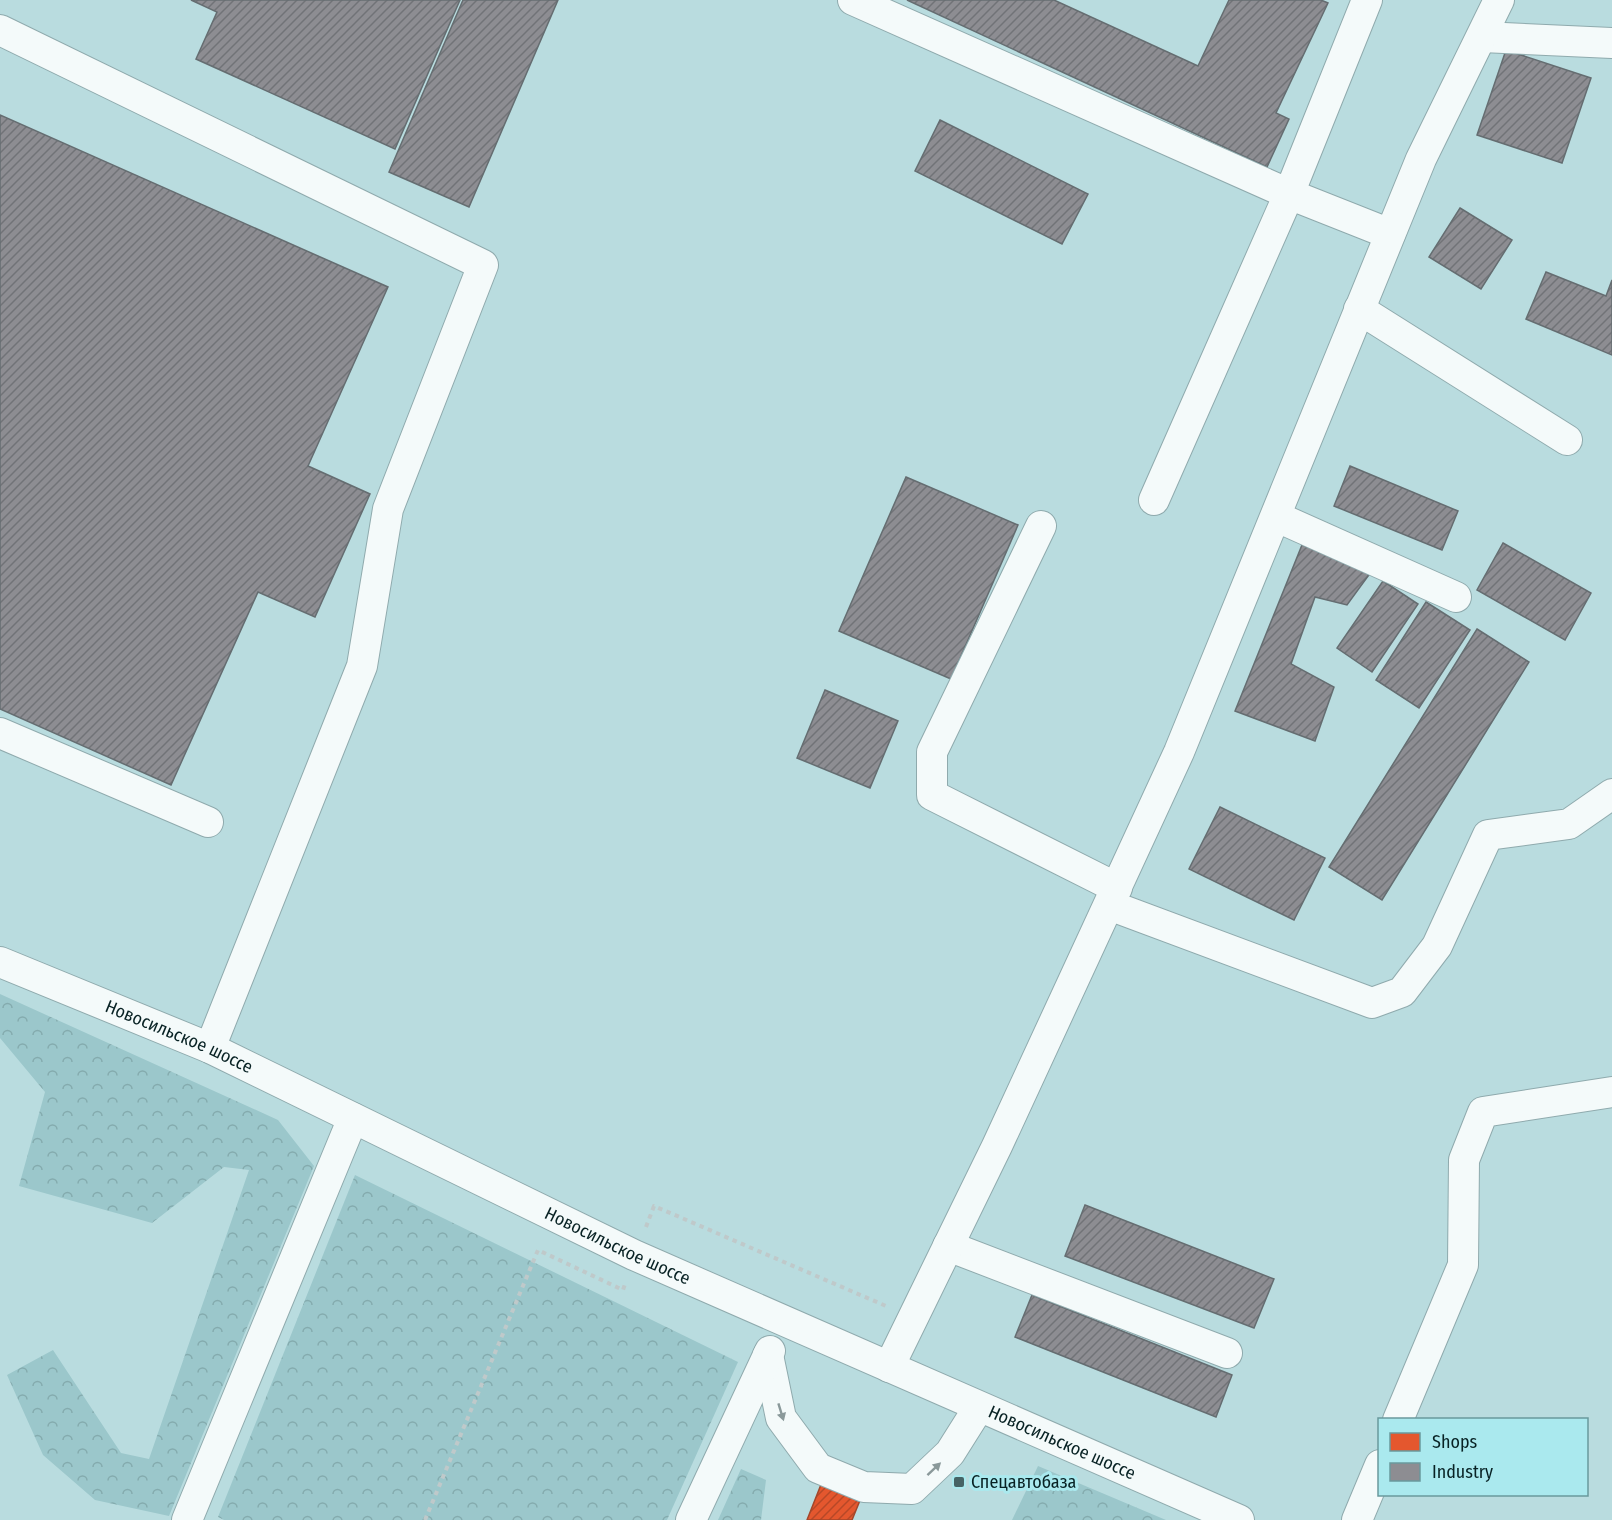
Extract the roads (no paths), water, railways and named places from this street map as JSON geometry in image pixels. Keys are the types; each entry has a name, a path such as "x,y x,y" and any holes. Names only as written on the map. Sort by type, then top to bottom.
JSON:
{"street":[{"path":"854,0 1289,194 1390,234"},
{"path":"1154,500 1289,194 1367,0"},
{"path":"889,1367 1179,752 1277,517 1421,159 1499,0"},
{"path":"0,30 483,265 388,509 362,666 210,1048"},
{"path":"1482,37 1612,43"},
{"path":"1359,309 1567,440"},
{"path":"1277,517 1456,597"},
{"path":"1041,526 932,752 932,795 1113,896 1372,1003 1402,992 1437,946 1488,835 1569,824 1612,794"},
{"path":"0,733 208,822"},
{"name":"Новосильское шоссе","path":"0,962 210,1048 634,1255 1239,1520"},
{"path":"1398,1418 1463,1265 1464,1160 1483,1112 1612,1092"},
{"path":"187,1520 353,1118"},
{"path":"948,1246 1227,1353"},
{"path":"691,1520 784,1320"},
{"path":"768,1355 781,1418 818,1468 864,1487 912,1489 950,1453 979,1407"},
{"path":"1357,1520 1378,1470"}],"place":[{"name":"Спецавтобаза","path":"959,1482"}]}
